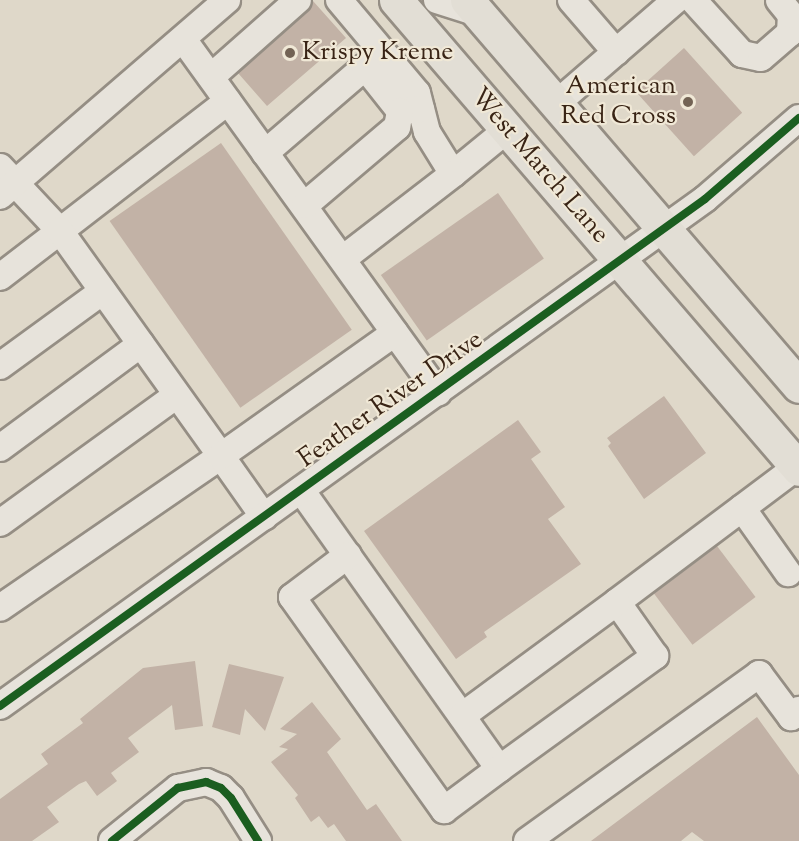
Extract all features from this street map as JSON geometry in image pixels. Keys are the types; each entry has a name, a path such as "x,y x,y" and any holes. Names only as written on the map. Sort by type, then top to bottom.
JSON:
{"main road":[{"name":"West March Lane","path":"396,0 798,468"},
{"name":"West March Lane","path":"473,7 799,386"}],"street":[{"path":"227,0 183,39 5,183 60,231 264,517"},
{"path":"210,77 298,0"},
{"path":"305,205 397,126 410,110 417,93 339,0"},
{"path":"437,0 473,7"},
{"path":"571,0 616,52"},
{"path":"557,103 676,0"},
{"path":"693,0 742,54 761,58 790,33 791,15 779,0"},
{"path":"183,39 344,258 438,393"},
{"path":"265,153 365,67 410,110 446,163"},
{"path":"0,277 228,101"},
{"name":"Feather River Drive","path":"0,706 621,261 663,230 799,118"},
{"path":"344,258 446,163 508,129"},
{"path":"0,366 103,291"},
{"path":"0,609 395,333"},
{"path":"0,448 141,344"},
{"path":"0,523 177,395"},
{"path":"462,716 798,468"},
{"path":"301,490 499,769"},
{"path":"742,508 788,573"},
{"path":"348,555 292,597 444,810 655,656 617,602"},
{"path":"527,841 759,674 796,718"},
{"path":"112,841 178,788 206,782 221,788 231,798 258,841"}],"building":[{"name":"Krispy Kreme","path":"313,1 346,38 267,106 238,73 308,11"},
{"name":"American Red Cross","path":"684,48 742,113 694,156 636,91"},
{"path":"221,143 352,330 240,408 110,221"},
{"path":"498,193 544,259 427,341 381,275"},
{"path":"664,396 706,453 644,499 608,446 611,443 607,438"},
{"path":"518,420 541,452 531,459 565,507 548,519 581,564 484,632 487,637 456,659 364,531"},
{"path":"717,546 756,597 692,645 654,594"},
{"path":"195,661 203,726 175,730 172,705 128,738 139,752 111,773 117,781 97,796 86,781 79,784 47,807 59,822 32,841 0,841 0,799 48,764 41,754 83,723 80,719 143,668"},
{"path":"229,664 284,677 265,731 245,709 240,735 212,727"},
{"path":"312,702 341,739 327,752 367,810 376,804 402,841 346,841 334,824 328,828 319,816 311,822 295,798 298,795 271,762 288,749 279,747 297,734 280,729"},
{"path":"757,717 799,775 799,841 704,841 692,832 681,841 591,841"}],"cycle path":[{"path":"0,706 705,199 799,118"},
{"path":"112,841 178,788 206,782 221,788 231,798 258,841"}],"place":[{"name":"Krispy Kreme","path":"290,53"},
{"name":"American Red Cross","path":"688,102"}]}
